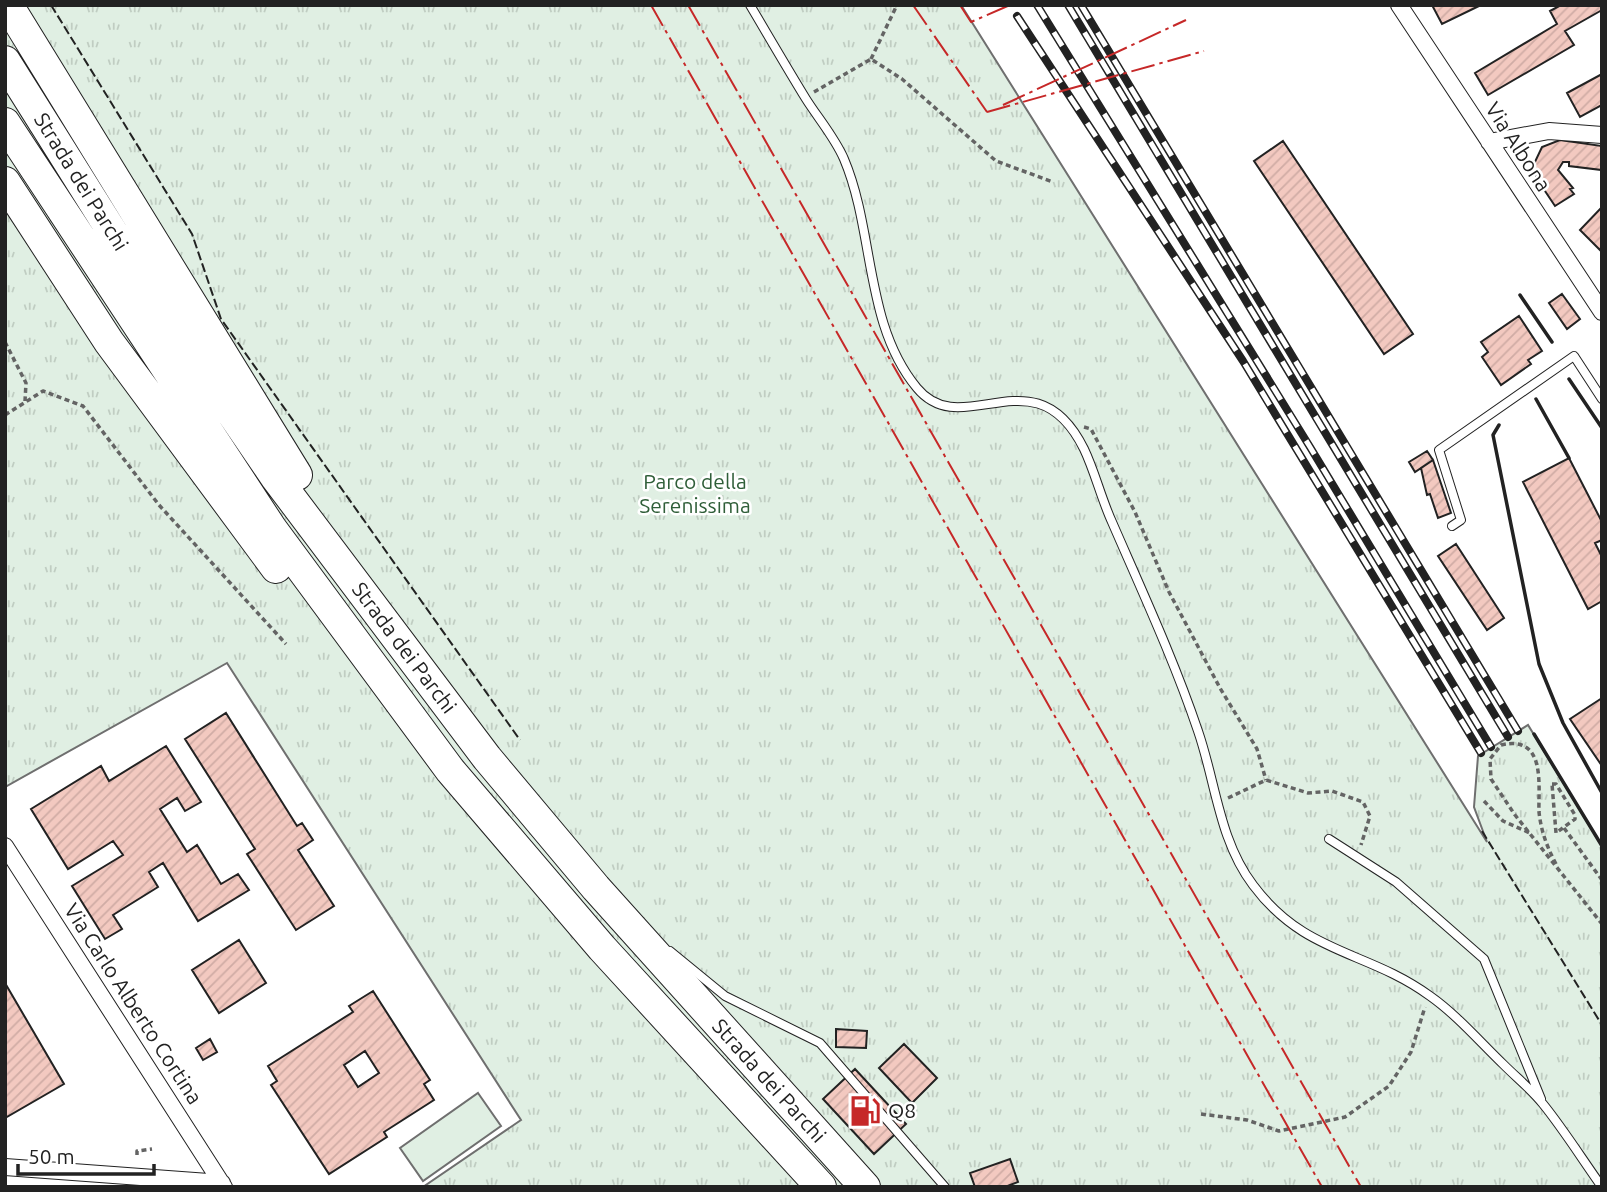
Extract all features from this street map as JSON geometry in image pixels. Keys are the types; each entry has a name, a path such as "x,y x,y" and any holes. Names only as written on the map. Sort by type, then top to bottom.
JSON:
{"highway":[{"path":"8,5 390,628"},
{"name":"Strada dei Parchi","path":"13,73 160,309 276,478 487,758 596,888 866,1187"},
{"name":"Strada dei Parchi","path":"5,122 272,529 450,770 602,948 821,1187"},
{"path":"5,182 109,342 255,541 350,664 450,770"}],"street":[{"name":"Via Albona","path":"1399,5 1602,312"},
{"path":"1489,142 1549,131 1602,135"},
{"name":"Via Carlo Alberto Cortina","path":"5,846 223,1185"},
{"path":"5,1167 223,1185"}],"lane":[{"path":"750,5 843,156 854,192 886,332 902,368 920,392 942,406 967,407 1005,400 1030,400 1052,409 1069,423 1084,450 1107,510 1173,660 1199,733 1216,803 1238,862 1272,907 1296,929 1327,947 1395,975 1429,995 1542,1102 1602,1187"},
{"path":"1452,526 1461,520 1439,450 1574,356 1602,399"},
{"path":"1329,839 1396,882 1484,959 1542,1102"},
{"path":"596,888 655,938"},
{"path":"665,946 725,996 820,1043 945,1187"}],"path":[{"path":"805,97 871,59 897,5"},
{"path":"871,59 902,79 996,161 1053,182"},
{"path":"5,342 26,383 25,401"},
{"path":"5,415 43,391 83,406 159,505 286,644"},
{"path":"1069,423 1091,429 1135,512 1169,592 1220,688 1257,749 1266,780"},
{"path":"1556,864 1544,837 1539,812 1540,771 1532,755 1522,746 1501,745 1492,754 1489,772 1530,834 1602,924"},
{"path":"1216,803 1266,780 1308,793 1332,791 1363,803 1370,816 1357,857"},
{"path":"1552,784 1556,784 1575,815 1575,819 1563,827 1556,833 1552,784"},
{"path":"1484,802 1503,821 1530,834"},
{"path":"1563,827 1602,880"},
{"path":"1201,1114 1247,1120 1279,1131 1345,1117 1389,1086 1411,1052 1429,995"},
{"path":"137,1155 137,1151 152,1149"}],"green space":[{"name":"Parco della Serenissima","path":"5,5 961,5 1487,842 1474,807 1478,756 1528,725 1602,846 1602,1187 423,1187 521,1120 227,663 5,787"},
{"path":"478,1093 501,1126 423,1181 400,1148"}],"building":[{"path":"1432,5 1481,5 1442,24"},
{"path":"1561,5 1602,5 1602,10 1565,31 1574,45 1488,95 1475,73 1557,24 1550,11"},
{"path":"1602,74 1602,105 1580,117 1567,93"},
{"path":"1560,140 1602,146 1602,170 1569,166 1569,162 1563,162 1558,170 1573,188 1570,189 1574,194 1555,206 1537,179 1533,166 1542,147"},
{"path":"1283,141 1413,334 1384,354 1254,161"},
{"path":"1602,207 1602,248 1600,250 1580,230"},
{"path":"1562,294 1580,319 1567,329 1549,303"},
{"path":"1519,316 1542,351 1528,360 1531,364 1501,385 1482,357 1488,352 1481,342"},
{"path":"1427,451 1433,460 1415,472 1409,462"},
{"path":"1569,458 1602,522 1602,540 1595,543 1602,557 1602,601 1588,609 1523,482"},
{"path":"1433,460 1451,513 1438,518 1430,494 1427,495 1421,468"},
{"path":"1456,544 1504,618 1487,630 1438,556"},
{"path":"1602,698 1602,766 1570,719"},
{"path":"226,713 297,826 302,823 313,840 298,850 334,906 296,930 247,854 255,849 185,739"},
{"path":"166,746 201,802 185,811 177,798 160,809 187,852 197,845 221,884 238,874 249,890 198,921 163,863 149,872 158,887 113,915 122,929 105,939 72,886 123,855 113,841 68,869 31,809 101,766 109,781"},
{"path":"239,940 266,983 219,1013 192,970"},
{"path":"5,983 64,1084 5,1118"},
{"path":"373,991 430,1080 424,1084 434,1100 384,1132 387,1137 329,1174 271,1085 277,1081 268,1066 353,1012 349,1006","holes":["365,1051 379,1073 358,1087 344,1065"]},
{"path":"836,1029 867,1031 866,1048 836,1047"},
{"path":"210,1039 217,1052 203,1060 196,1048"},
{"path":"904,1044 937,1078 912,1103 879,1068"},
{"name":"Q8","path":"855,1069 906,1124 874,1154 823,1099"},
{"path":"1010,1159 1018,1182 1005,1187 975,1187 970,1173"}],"railway":[{"path":"1037,5 1310,447 1491,747"},
{"path":"1068,5 1508,737"},
{"path":"1081,5 1518,731"},
{"path":"1017,16 1243,361 1481,753"}],"fence":[{"path":"51,5 192,234 221,319 520,740"},
{"path":"1482,831 1602,1025"}],"wall":[{"path":"1520,295 1552,342"},
{"path":"1569,379 1602,428"},
{"path":"1536,399 1569,458"},
{"path":"1499,425 1493,435 1539,664 1563,723 1602,793"},
{"path":"1534,734 1602,846"}],"power":[{"path":"651,5 1322,1187"},
{"path":"688,5 1361,1187"},
{"path":"913,5 987,112"},
{"path":"960,5 971,22 1010,5"},
{"path":"1003,105 1186,20"},
{"path":"987,112 1204,51"}],"place":[{"name":"Q8","path":"865,1111"}]}
